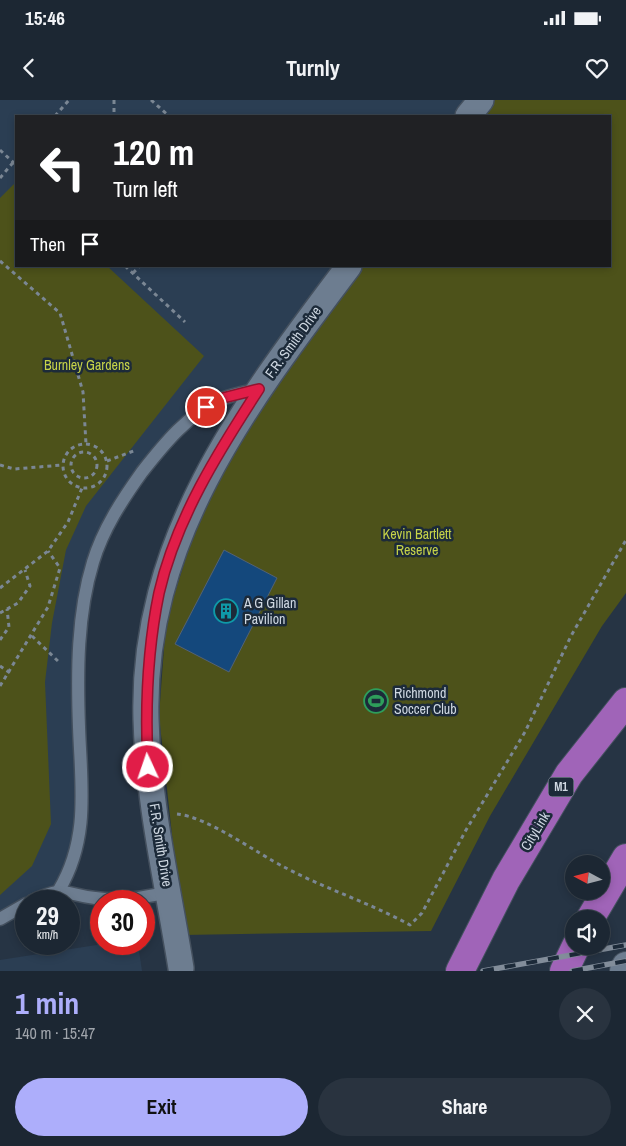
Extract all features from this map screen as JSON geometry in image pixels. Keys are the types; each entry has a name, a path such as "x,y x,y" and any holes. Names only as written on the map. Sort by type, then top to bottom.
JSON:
{"highway":[{"name":"CityLink","path":"460,971 506,880 569,774 626,702"},
{"path":"595,910 626,858"},
{"path":"564,971 572,955"}],"street":[{"path":"469,115 481,100"},
{"name":"F.R. Smith Drive","path":"181,968 148,767 145,717 149,656 160,592 169,561 200,486 226,439 259,389 348,267"},
{"path":"624,971 626,966"}],"lane":[{"path":"59,890 69,873 81,830 82,801 78,680 85,596 93,561 121,501 168,438 190,419 223,398 259,389"},
{"path":"80,895 95,898 134,900 168,892"},
{"path":"0,919 15,910"}],"path":[{"path":"56,115 69,100"},
{"path":"114,100 114,115"},
{"path":"151,100 168,115"},
{"path":"0,150 15,162 0,178"},
{"path":"0,261 60,313 83,392 86,444"},
{"path":"126,267 185,322"},
{"path":"133,273 139,267"},
{"path":"79,444 86,444 93,445 104,454 107,468 102,481 96,486 82,488 70,483 66,478 62,465 67,452 79,444"},
{"path":"89,453 95,458 96,469 92,475 84,478 74,472 72,465 78,454 89,453"},
{"path":"0,465 14,469 62,465"},
{"path":"0,588 48,551 68,522 82,488"},
{"path":"155,812 187,814 286,869 389,914 410,926 422,913 466,830 525,732 571,636 626,540"},
{"path":"0,686 10,673 48,607 60,568 48,551"},
{"path":"0,613 18,603 30,586 25,570"},
{"path":"0,640 9,627 7,609"},
{"path":"32,636 78,680"},
{"path":"0,666 10,673"}],"shaded area":[{"path":"0,100 481,100 469,115 15,115 15,267 348,267 259,389 206,407 121,501 85,596 82,801 59,890 15,890 15,910 0,917"},
{"path":"90,946 90,955 140,955 142,971 0,971 0,960 32,955 80,955 80,948"}],"green space":[{"name":"Kevin Bartlett Reserve","path":"495,100 626,100 626,593 602,626 490,816 431,931 183,935 159,716 166,621 190,545 218,481 300,349 362,267 611,267 611,115 482,115"},
{"name":"Burnley Gardens","path":"15,183 15,267 108,267 204,356 86,506 66,550 52,623 45,682 51,824 32,866 0,895 0,198"}],"building":[{"name":"A G Gillan Pavilion","path":"224,550 277,578 229,672 175,644"}],"railway":[{"path":"483,971 626,945"},
{"path":"572,971 626,961"}],"place":[{"name":"A G Gillan Pavilion","path":"226,611"},
{"name":"Richmond Soccer Club","path":"376,701"}],"route":[{"path":"148,767 145,717 149,656 160,592 169,561 200,486 226,439 259,389 223,398 206,407"}]}
